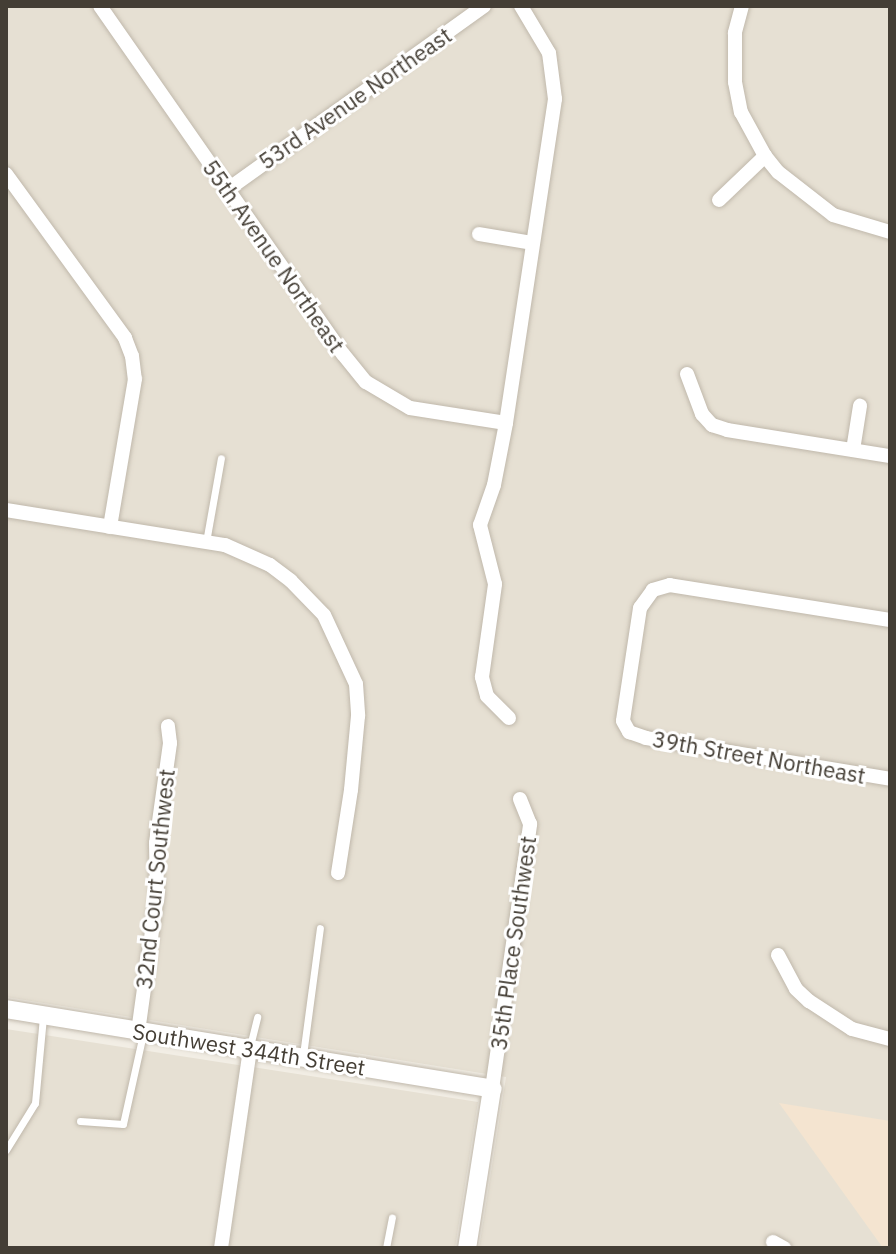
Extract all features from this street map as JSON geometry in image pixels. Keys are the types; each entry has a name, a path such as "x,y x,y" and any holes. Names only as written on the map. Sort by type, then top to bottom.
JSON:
{"street":[{"name":"55th Avenue Northeast","path":"100,6 343,354 378,392 410,408 506,423"},
{"name":"53rd Avenue Northeast","path":"227,190 484,6"},
{"path":"509,718 487,696 482,677 495,584 480,525 494,485 506,423 532,243 552,133 555,85 549,53 521,6"},
{"path":"742,6 735,33 735,82 747,126 765,156 778,172 833,215 890,232"},
{"path":"719,200 765,156"},
{"path":"6,174 125,338 132,356 135,379 110,527"},
{"path":"479,234 532,243"},
{"path":"687,374 702,414 712,425 890,456"},
{"path":"853,450 860,406"},
{"path":"6,510 206,542 248,553 291,581 324,615 356,684 358,716 353,779 338,873"},
{"name":"39th Street Northeast","path":"890,620 670,585 653,590 643,600 637,620 623,721 629,732 646,738 890,779"},
{"name":"32nd Court Southwest","path":"140,1032 157,895 156,843 170,743 168,726"},
{"name":"35th Place Southwest","path":"492,1089 530,824 520,799"},
{"path":"778,955 796,989 809,1001 852,1029 890,1039"},
{"name":"Southwest 344th Street","path":"6,1009 492,1089"},
{"path":"221,1248 250,1049"},
{"path":"467,1248 492,1089"}],"lane":[{"path":"206,542 221,458"},
{"path":"302,1057 320,928"},
{"path":"6,1150 35,1103 43,1015"},
{"path":"250,1049 257,1017"},
{"path":"80,1121 123,1124 140,1032"},
{"path":"386,1248 392,1218"}],"shaded area":[{"path":"6,6 890,6 890,1248 479,1248 506,1077 6,997"},
{"path":"6,1029 478,1102 455,1248 6,1248"},
{"path":"779,1103 890,1121 890,1248 883,1248"}]}
